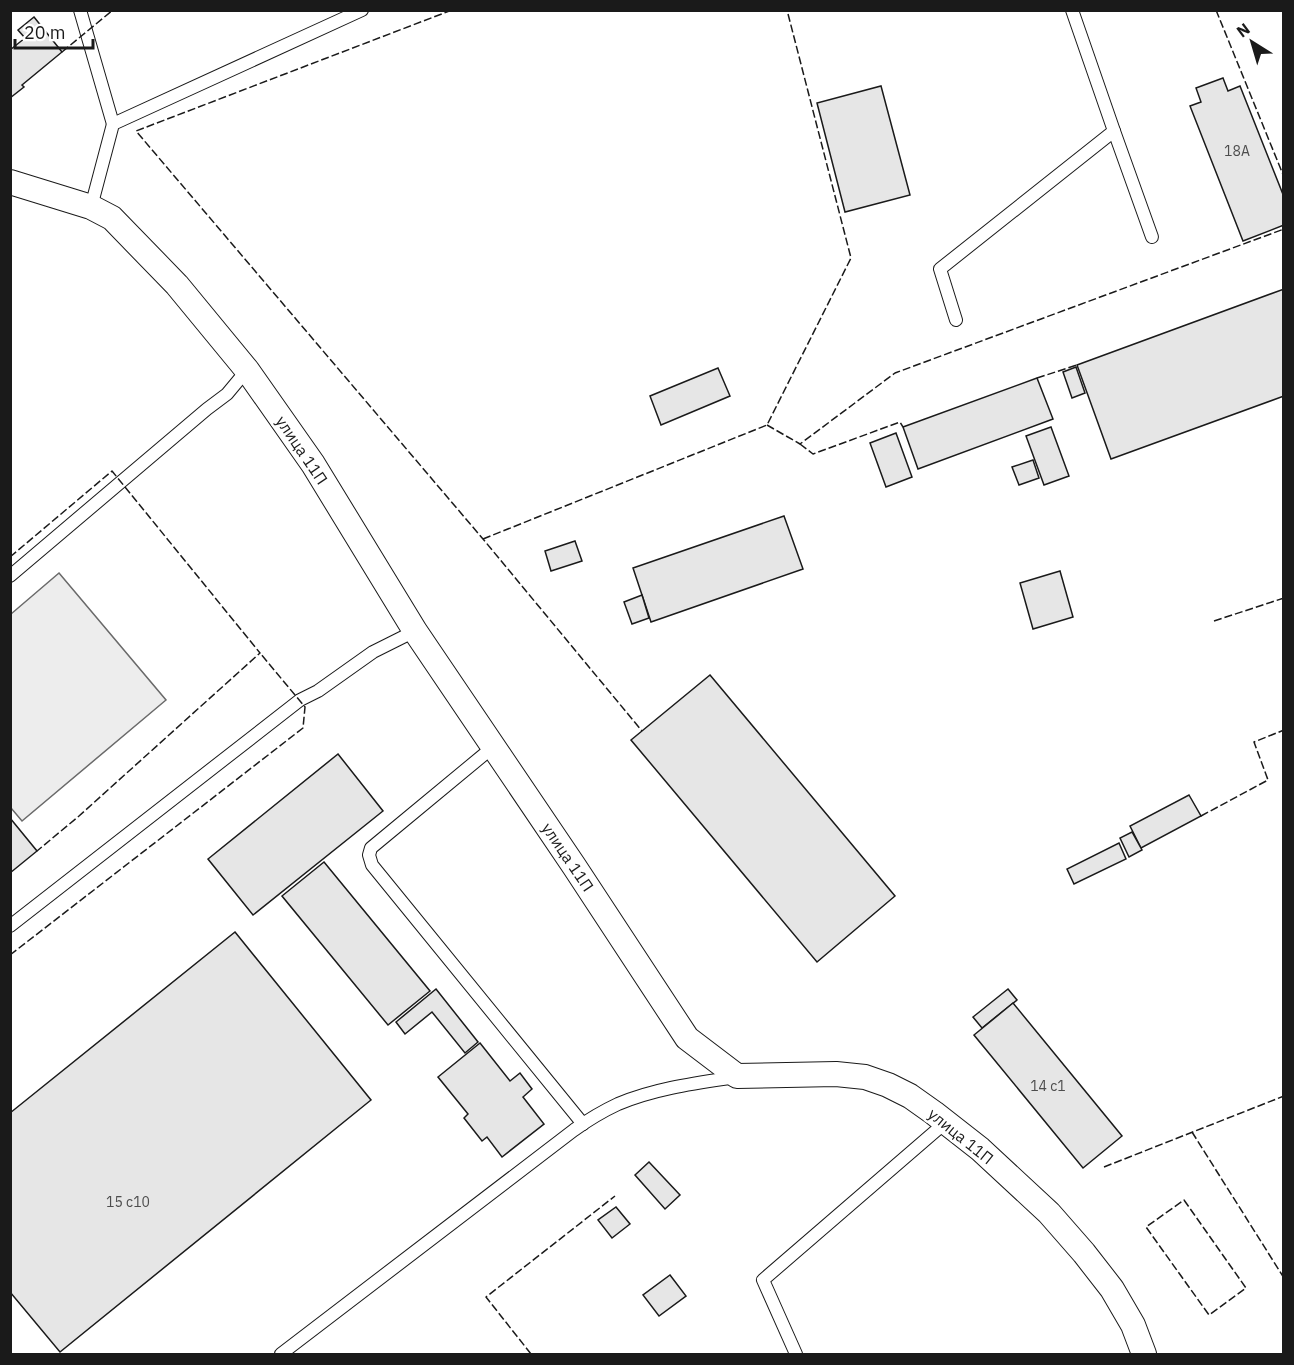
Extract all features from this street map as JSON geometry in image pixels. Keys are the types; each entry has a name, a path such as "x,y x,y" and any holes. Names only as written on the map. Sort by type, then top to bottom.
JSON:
{"street":[{"name":"улица 11П","path":"10,182 91,207 112,218 177,285 247,370 313,464 416,631 687,1038 737,1076 836,1074 865,1077 888,1084 910,1096 980,1149 1048,1213 1084,1252 1112,1289 1133,1325 1144,1354"}],"lane":[{"path":"80,10 112,124 91,207"},
{"path":"112,124 362,10"},
{"path":"1072,10 1152,237"},
{"path":"956,320 940,269 1114,131"},
{"path":"10,576 227,394 247,370"},
{"path":"10,926 300,700 318,691 373,652 416,631"},
{"path":"493,747 371,848 369,855 372,865 583,1124"},
{"path":"282,1354 583,1124 618,1104 647,1094 737,1076"},
{"path":"796,1354 763,1280 946,1122"}],"shaded area":[{"path":"59,573 166,700 22,821 11,808 11,614"}],"building":[{"path":"34,17 62,52 10,98 10,50 25,38 18,30"},
{"path":"1223,78 1228,91 1240,86 1284,197 1284,225 1243,241 1190,106 1201,102 1196,88"},
{"path":"881,86 910,195 845,212 817,103"},
{"path":"1284,289 1284,396 1111,459 1077,365"},
{"path":"1076,367 1085,393 1072,398 1063,372"},
{"path":"718,368 730,396 661,425 650,396"},
{"path":"1037,378 1053,419 918,469 903,427"},
{"path":"1051,427 1069,476 1044,485 1026,436"},
{"path":"896,433 912,477 886,487 870,443"},
{"path":"1033,460 1039,478 1019,485 1012,467"},
{"path":"784,516 803,569 651,622 633,568"},
{"path":"575,541 582,561 551,571 545,551"},
{"path":"1060,571 1073,617 1033,629 1020,583"},
{"path":"642,595 649,618 632,624 624,602"},
{"path":"710,675 895,896 817,962 631,740"},
{"path":"338,754 383,811 253,915 208,859"},
{"path":"1189,795 1201,816 1141,848 1130,826"},
{"path":"10,818 37,851 10,873"},
{"path":"1132,832 1142,850 1129,857 1120,838"},
{"path":"1119,843 1126,859 1074,884 1067,869"},
{"path":"324,862 430,991 388,1025 282,896"},
{"path":"235,932 371,1100 60,1352 10,1292 10,1113"},
{"path":"436,989 478,1042 465,1053 432,1012 405,1034 396,1022"},
{"path":"1008,989 1017,1000 982,1028 973,1017"},
{"path":"1013,1003 1122,1136 1083,1168 974,1035"},
{"path":"480,1043 510,1081 520,1073 532,1089 523,1097 544,1124 502,1157 487,1137 482,1141 464,1118 468,1114 438,1077"},
{"path":"649,1162 680,1195 665,1209 635,1175"},
{"path":"616,1207 630,1224 612,1238 598,1220"},
{"path":"670,1275 686,1296 659,1316 643,1295"}],"fence":[{"path":"62,52 113,10"},
{"path":"452,10 136,131 483,539 642,731"},
{"path":"483,539 767,425 851,258 787,10"},
{"path":"1216,10 1284,177"},
{"path":"767,425 800,444 895,373 1284,229"},
{"path":"1037,378 1077,365"},
{"path":"800,444 813,454 900,422 903,427"},
{"path":"10,557 112,471 260,653 37,851"},
{"path":"1214,621 1284,598"},
{"path":"10,955 303,728 305,707 260,653"},
{"path":"1201,816 1268,780 1254,742 1284,730"},
{"path":"1104,1167 1284,1096"},
{"path":"1192,1132 1284,1278"},
{"path":"531,1354 486,1297 615,1196"},
{"path":"1184,1200 1246,1288 1209,1315 1146,1227 1184,1200"}]}
